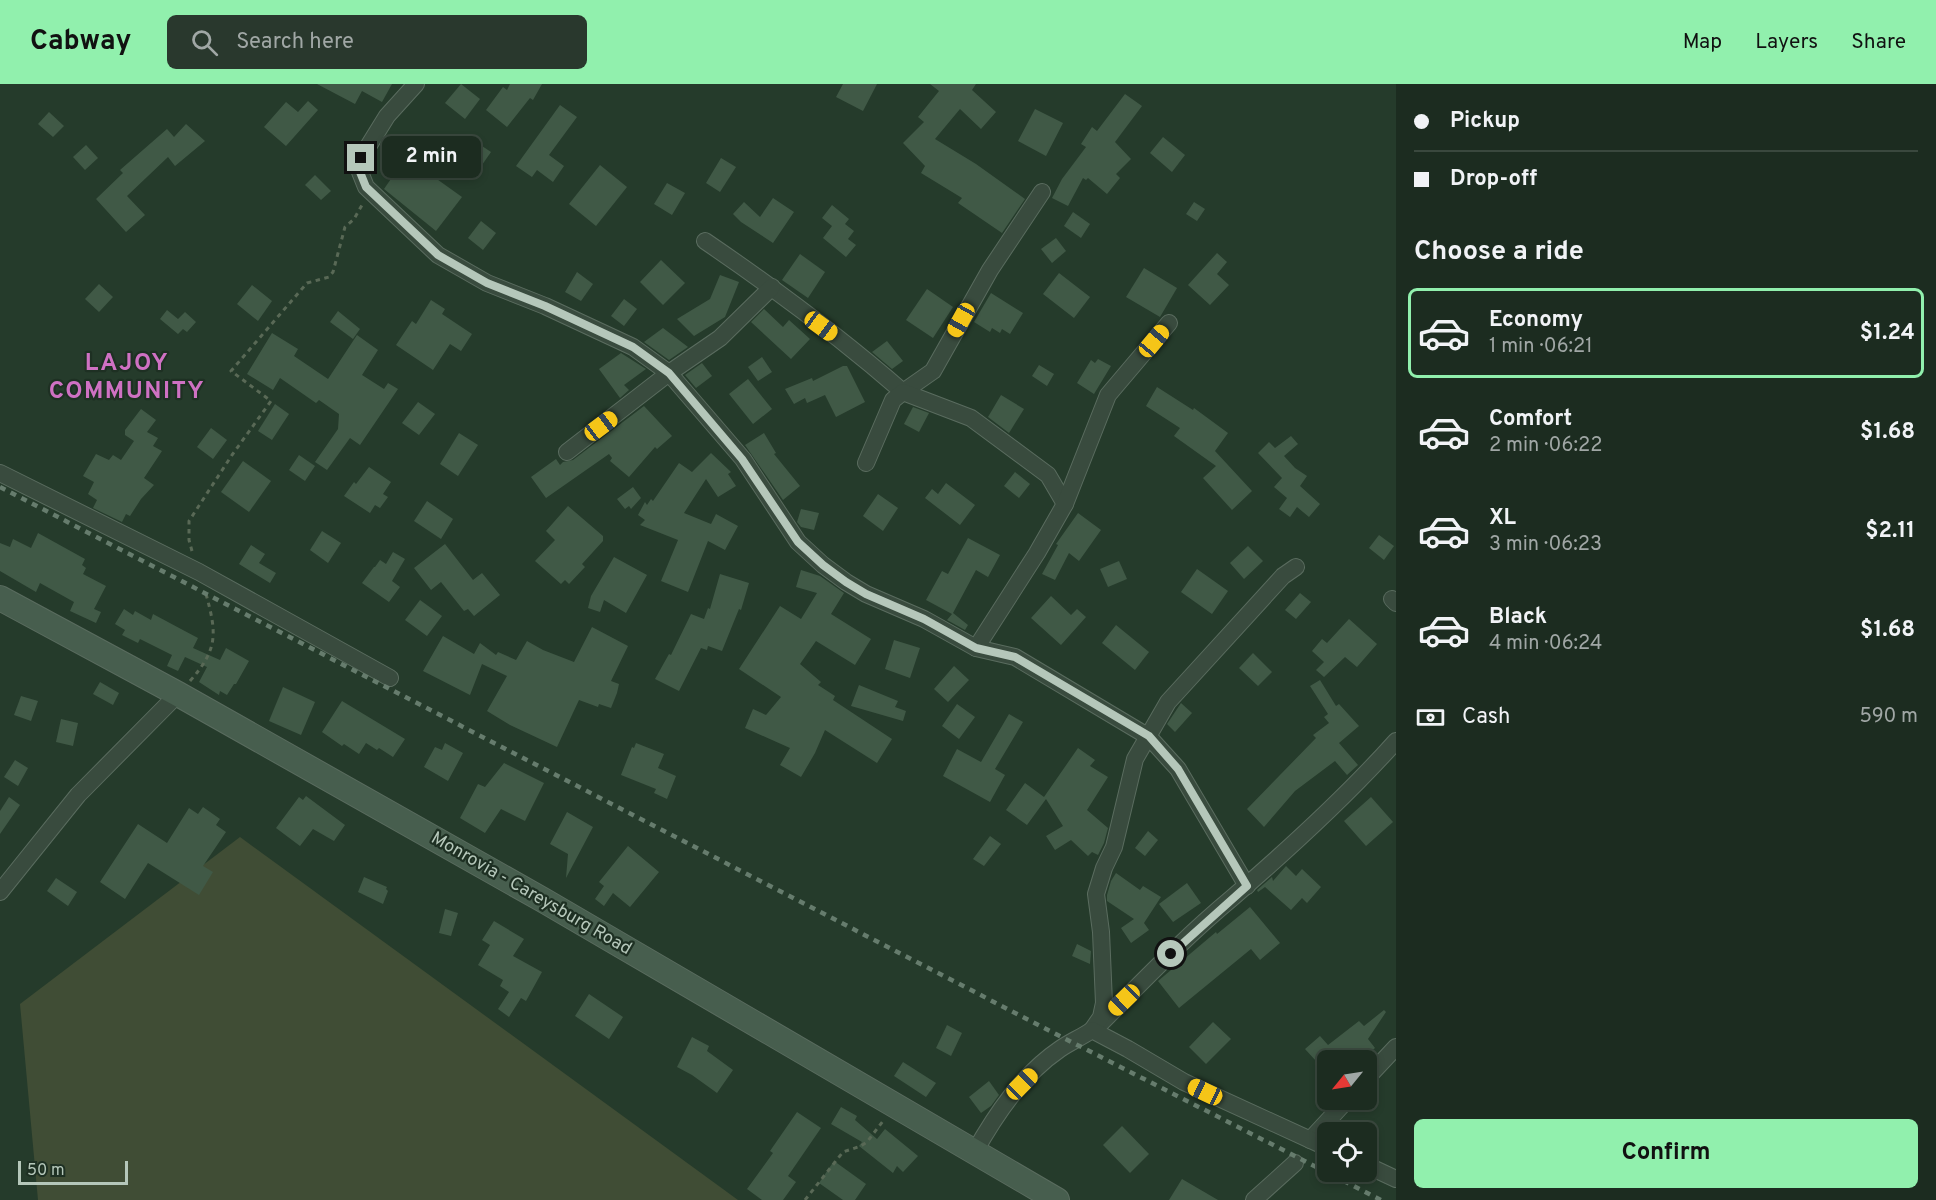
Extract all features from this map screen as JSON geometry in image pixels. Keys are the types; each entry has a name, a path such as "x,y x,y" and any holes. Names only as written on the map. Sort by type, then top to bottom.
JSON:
{"main road":[{"name":"Monrovia - Careysburg Road","path":"0,598 178,694 543,900 1057,1200"}],"street":[{"path":"416,84 387,116 361,158 360,172 366,187 438,255 487,283 545,306 633,347 669,373 742,459 798,542 823,565 866,594 924,619 976,648 1015,657 1149,736 1178,769 1247,886"},
{"path":"866,463 893,400 933,371 990,270 1042,192"},
{"path":"705,242 772,287 787,301 856,351 903,392 971,418 1048,475 1065,504"},
{"path":"567,452 669,373 720,338 772,287"},
{"path":"976,648 1065,504 1108,395 1169,323"},
{"path":"0,473 199,572 390,678"},
{"path":"1092,1030 1101,1017 1104,1002 1101,932 1096,894 1114,847 1135,759 1168,702 1282,576 1296,567"},
{"path":"0,892 78,795 178,694"},
{"path":"974,1153 1010,1096 1059,1050 1092,1030 1194,932 1356,785 1396,741"},
{"path":"1092,1030 1184,1082 1317,1143"},
{"path":"1377,1067 1396,1047"},
{"path":"1310,1140 1338,1110"},
{"path":"1254,1200 1295,1163"},
{"path":"1377,1170 1396,1179"}],"path":[{"path":"178,694 205,664 213,643 214,624 189,540 189,522 232,454 272,401 231,371 306,283 329,277 333,272 345,226 360,210 365,198 366,187"},
{"path":"805,1200 843,1152 867,1142 895,1105"}],"green space":[{"path":"240,837 738,1200 38,1200 20,1004"}],"building":[{"path":"317,84 392,84 382,102 362,91 355,104"},
{"path":"461,84 480,99 465,119 445,103"},
{"path":"510,84 542,84 533,100 530,98 507,127 486,110 503,87 507,90"},
{"path":"843,84 877,84 863,111 836,97"},
{"path":"930,84 976,84 972,90 996,112 981,129 960,109 935,139 976,164 1025,199 1002,233 958,203 962,198 921,173 925,166 903,143 924,122 918,117 939,91"},
{"path":"1125,94 1142,106 1115,142 1131,159 1116,174 1120,178 1107,194 1088,178 1086,180 1083,178 1068,206 1052,198 1062,179 1086,147 1081,144 1092,127 1097,131"},
{"path":"308,101 318,110 286,146 264,127 286,102 298,112"},
{"path":"560,105 577,117 549,155 564,166 553,182 537,170 532,177 516,166"},
{"path":"1035,109 1063,123 1046,156 1018,141"},
{"path":"49,112 64,126 53,137 38,124"},
{"path":"186,124 205,141 175,166 168,157 127,196 145,215 126,232 96,199 123,173 120,170 167,129 174,137"},
{"path":"464,134 491,152 475,175 449,157"},
{"path":"1163,137 1185,155 1172,172 1150,153"},
{"path":"86,145 98,158 85,170 73,157"},
{"path":"406,157 462,197 436,231 384,189"},
{"path":"721,158 736,167 720,192 706,183"},
{"path":"600,165 627,187 596,226 569,204"},
{"path":"315,175 331,191 321,200 305,185"},
{"path":"667,183 685,193 672,215 654,204"},
{"path":"773,198 794,212 773,243 733,214 744,202 760,217"},
{"path":"1194,202 1205,209 1197,221 1186,214"},
{"path":"832,205 849,219 845,224 854,231 848,239 856,245 846,257 823,238 832,226 822,218"},
{"path":"1073,212 1090,224 1081,238 1064,226"},
{"path":"481,221 496,233 483,250 468,238"},
{"path":"1056,238 1066,251 1052,263 1041,249"},
{"path":"1217,253 1227,262 1217,274 1229,285 1210,305 1188,285"},
{"path":"800,254 825,272 808,298 782,280"},
{"path":"661,260 685,283 663,305 640,282"},
{"path":"1144,268 1177,288 1160,317 1126,297"},
{"path":"577,272 593,284 581,301 565,292"},
{"path":"1059,273 1090,297 1074,318 1043,294"},
{"path":"720,275 739,282 725,317 694,336 677,319 710,299"},
{"path":"99,284 113,297 99,312 85,299"},
{"path":"252,285 272,301 258,321 237,304"},
{"path":"927,289 953,307 933,338 906,320"},
{"path":"991,293 1023,313 1010,334 1002,329 1000,333 992,328 990,332 974,322"},
{"path":"624,299 637,309 624,326 611,316"},
{"path":"431,300 445,309 442,314 472,334 461,351 450,344 433,370 396,345 412,321 416,324"},
{"path":"764,309 783,327 789,320 810,339 791,359 751,322"},
{"path":"167,310 178,319 185,312 196,322 187,332 183,329 178,334 160,319"},
{"path":"338,311 360,329 353,339 330,322"},
{"path":"663,328 688,347 669,360 644,342"},
{"path":"272,333 298,349 294,356 328,379 357,335 378,350 362,375 384,389 388,383 398,389 360,445 350,438 327,470 315,462 338,429 339,414 319,400 316,403 280,378 273,390 247,374"},
{"path":"887,341 903,361 892,369 872,352"},
{"path":"621,353 646,369 624,385 629,390 620,398 599,369"},
{"path":"762,357 772,372 758,381 748,367"},
{"path":"1098,359 1111,366 1094,394 1077,383 1091,360 1095,363"},
{"path":"702,363 712,376 696,388 685,375"},
{"path":"1039,365 1054,374 1047,386 1032,376"},
{"path":"847,366 865,402 836,417 825,395 807,403 805,398 794,404 785,389 812,378 813,381"},
{"path":"748,379 772,409 753,424 729,394"},
{"path":"1157,387 1193,410 1194,408 1228,433 1215,451 1252,491 1232,510 1203,478 1216,466 1174,436 1180,428 1146,406"},
{"path":"1001,395 1024,409 1009,433 988,417"},
{"path":"418,402 435,414 419,435 402,423"},
{"path":"275,404 289,414 272,440 258,431"},
{"path":"644,406 672,436 657,449 655,447 629,477 610,461 612,458 609,454 546,498 531,477 556,459 560,465 573,460"},
{"path":"913,407 929,413 919,432 904,424"},
{"path":"141,409 156,420 147,432 158,438 153,446 162,451 144,478 154,485 130,516 126,514 122,522 93,508 97,500 88,494 94,482 83,476 96,454 109,460 113,455 121,460 134,441 125,435 125,430"},
{"path":"211,428 227,440 213,459 197,447"},
{"path":"459,433 478,445 458,476 440,464"},
{"path":"764,433 776,453 774,454 800,486 783,500 745,445"},
{"path":"1291,436 1298,444 1284,456 1295,468 1307,476 1300,486 1320,504 1309,517 1297,507 1290,517 1279,509 1287,498 1274,487 1282,478 1258,453 1269,442 1275,448"},
{"path":"711,453 731,472 728,474 736,486 718,497 706,479 684,513 711,524 716,514 738,526 725,550 708,541 688,592 661,581 678,540 640,525 645,520 638,515 645,502 647,505 651,499 653,501 679,463 692,472"},
{"path":"299,455 315,466 305,481 289,470"},
{"path":"243,461 271,481 249,512 221,492"},
{"path":"369,467 391,482 383,494 388,497 380,508 375,505 370,513 344,496"},
{"path":"1015,472 1030,484 1019,498 1004,486"},
{"path":"946,483 975,505 960,525 925,498 932,489 938,494"},
{"path":"633,487 641,498 631,509 629,506 625,509 617,499"},
{"path":"878,494 898,508 883,531 863,516"},
{"path":"427,501 453,519 441,539 414,521"},
{"path":"568,506 603,536 603,541 582,564 585,567 569,584 565,580 561,584 535,561 555,540 546,531"},
{"path":"801,509 819,513 814,530 801,527 797,522"},
{"path":"1078,513 1101,530 1079,561 1069,553 1055,580 1042,574 1058,545 1056,544"},
{"path":"322,531 341,543 328,563 310,550"},
{"path":"38,533 85,559 82,565 86,568 83,574 106,586 94,609 101,612 96,623 70,611 74,602 40,583 36,592 0,571 0,543 10,547 13,539 31,548"},
{"path":"1379,535 1394,546 1384,560 1369,548"},
{"path":"968,538 1000,555 988,577 976,570 953,613 968,625 965,630 947,620 952,614 926,600 942,571 948,574"},
{"path":"445,544 473,580 482,573 500,595 474,616 468,609 464,611 441,582 431,590 414,568"},
{"path":"251,545 265,554 259,563 276,573 270,583 239,564"},
{"path":"1248,546 1263,561 1244,579 1230,563"},
{"path":"393,552 405,559 392,581 400,587 389,602 362,583 380,560 386,564"},
{"path":"614,557 647,575 626,613 604,600 600,612 588,608 591,596"},
{"path":"1119,561 1127,579 1108,587 1100,569"},
{"path":"1197,569 1228,591 1212,614 1181,592"},
{"path":"801,570 820,576 844,593 831,614 871,639 855,665 816,641 800,664 821,682 818,685 835,696 833,700 892,739 877,763 825,730 801,777 780,765 790,748 745,728 753,709 766,715 781,697 739,669 780,606 801,619 817,593 796,587"},
{"path":"720,574 749,583 741,610 739,609 722,651 708,646 707,650 701,648 679,691 655,679 669,654 671,655 691,614 704,619 708,608 710,609"},
{"path":"1300,593 1311,602 1296,619 1285,610"},
{"path":"1051,596 1071,615 1077,609 1086,617 1061,645 1031,618"},
{"path":"420,600 442,616 427,636 405,620"},
{"path":"124,609 133,615 135,611 151,620 153,614 198,638 193,648 220,660 226,648 249,661 227,695 220,691 219,695 199,682 207,667 185,657 178,671 167,666 172,655 140,639 138,643 122,635 125,630 115,624"},
{"path":"1349,619 1377,644 1357,667 1345,657 1324,677 1316,670 1324,662 1312,651 1322,639 1327,643"},
{"path":"1116,625 1149,652 1135,670 1102,643"},
{"path":"592,627 628,646 611,681 619,684 617,693 611,708 599,704 598,707 579,700 557,747 510,725 487,711 507,676 482,664 470,695 423,671 443,636 474,654 480,643 496,655 498,652 516,660 527,641 574,662"},
{"path":"894,640 920,648 910,678 885,669"},
{"path":"1253,653 1272,672 1258,686 1239,668"},
{"path":"954,666 969,680 948,702 934,689"},
{"path":"1320,680 1336,706 1339,704 1359,726 1339,743 1358,765 1347,775 1335,761 1295,791 1264,827 1247,809 1316,738 1313,735 1329,723 1324,717 1328,714 1310,686"},
{"path":"100,682 119,693 113,705 93,694"},
{"path":"859,685 898,701 895,707 906,711 903,721 851,706"},
{"path":"283,687 315,702 301,735 269,721"},
{"path":"21,696 38,701 31,721 14,715"},
{"path":"342,701 405,739 393,757 366,743 359,754 344,744 342,746 322,732"},
{"path":"1181,703 1192,713 1175,732 1167,724"},
{"path":"957,704 975,717 959,739 942,726"},
{"path":"1009,714 1023,722 995,769 1005,775 990,802 943,776 957,749 981,762"},
{"path":"61,719 78,723 73,746 56,742"},
{"path":"445,743 463,753 448,781 424,767 435,747 442,750"},
{"path":"636,743 664,754 658,768 676,776 667,799 654,793 656,789 621,775 632,747 634,748"},
{"path":"1078,748 1095,760 1090,766 1108,777 1087,810 1108,828 1098,855 1092,852 1088,856 1071,840 1055,850 1046,836 1063,826 1046,799 1027,825 1006,810 1025,783 1044,797"},
{"path":"15,760 28,768 18,786 4,777"},
{"path":"504,763 544,783 525,821 501,809 485,833 460,818 478,784 485,787"},
{"path":"306,796 345,825 334,841 313,829 300,846 276,828 299,797 303,800"},
{"path":"9,797 20,805 0,834 0,811"},
{"path":"1371,797 1393,822 1366,846 1344,821"},
{"path":"203,807 220,819 216,825 226,832 203,866 213,872 199,895 148,863 125,899 100,882 138,824 167,843 189,808 198,814"},
{"path":"567,812 593,827 566,878 568,854 550,844"},
{"path":"1148,831 1158,840 1145,856 1135,848"},
{"path":"990,836 1001,844 984,866 973,859"},
{"path":"628,846 659,872 630,907 613,893 604,906 595,899 604,886 599,882"},
{"path":"1286,866 1296,876 1302,869 1321,887 1307,903 1302,898 1291,910 1265,887 1258,892 1257,890 1272,877 1273,881"},
{"path":"1116,873 1140,890 1143,886 1161,897 1144,923 1149,930 1131,943 1121,928 1134,919 1107,901 1111,881"},
{"path":"364,877 387,887 388,891 383,904 358,892"},
{"path":"56,878 77,892 68,906 47,891"},
{"path":"1187,883 1201,903 1173,922 1159,904"},
{"path":"1250,907 1280,943 1260,960 1251,949 1179,1008 1158,981 1216,932 1217,934"},
{"path":"445,909 458,913 451,936 439,933"},
{"path":"494,921 524,939 513,956 542,972 526,1001 521,998 509,1017 498,1009 509,992 500,986 503,980 478,965 490,945 482,940"},
{"path":"1077,944 1091,951 1090,964 1072,956"},
{"path":"589,994 623,1017 609,1039 575,1016"},
{"path":"1384,1010 1386,1012 1368,1039 1375,1048 1372,1050 1352,1050 1351,1048 1349,1050 1317,1050 1317,1062 1305,1049 1320,1036 1328,1045 1359,1021 1364,1026"},
{"path":"1213,1022 1231,1039 1206,1064 1189,1047"},
{"path":"947,1025 962,1033 951,1056 936,1048"},
{"path":"692,1037 709,1046 707,1051 733,1070 717,1093 677,1067"},
{"path":"903,1062 936,1083 926,1097 894,1076"},
{"path":"989,1081 999,1095 991,1106 981,1113 969,1097"},
{"path":"841,1107 857,1116 855,1120 877,1139 885,1129 918,1156 903,1172 897,1166 893,1173 859,1146 862,1142 831,1124"},
{"path":"797,1112 821,1128 788,1176 796,1182 783,1200 762,1200 747,1189 773,1153 770,1151"},
{"path":"1122,1126 1149,1154 1130,1173 1103,1145"},
{"path":"834,1161 866,1184 855,1200 843,1200 819,1183"},
{"path":"1182,1179 1218,1200 1169,1200"}],"railway":[{"path":"0,487 1381,1200"}],"district":[{"name":"LAJOY COMMUNITY","path":"127,378"}],"route":[{"path":"361,158 360,172 366,187 438,255 487,283 545,306 633,347 669,373 742,459 798,542 846,582 866,594 924,619 976,648 1015,657 1094,706 1149,736 1178,769 1247,886 1171,954"}]}
